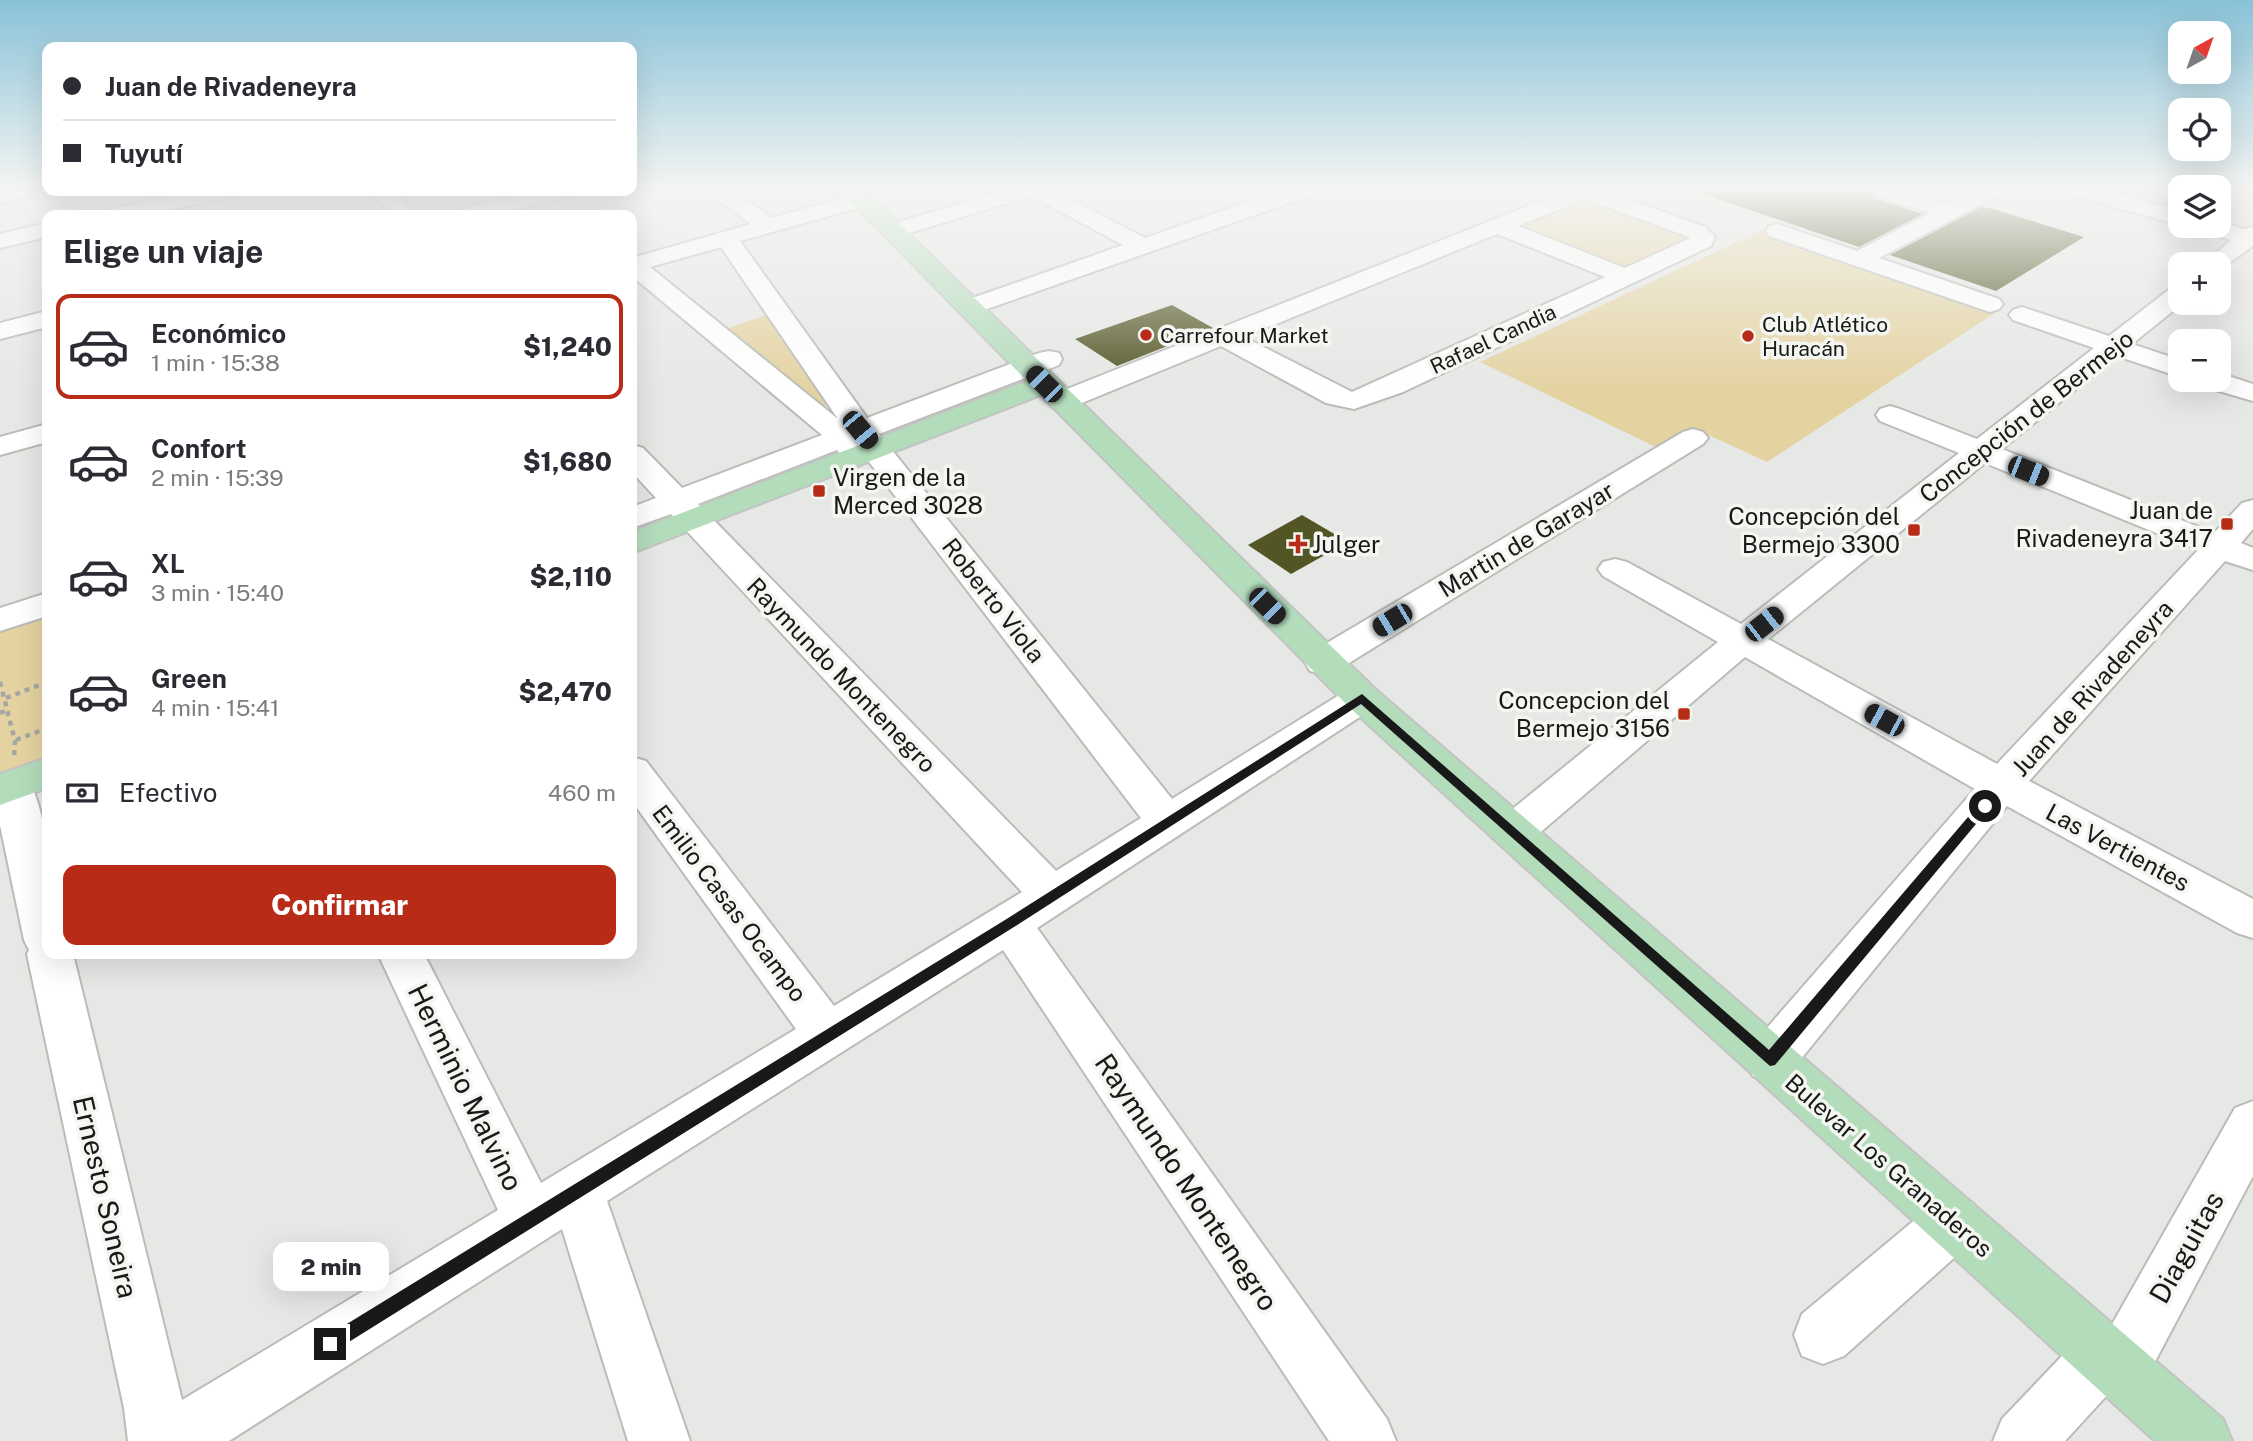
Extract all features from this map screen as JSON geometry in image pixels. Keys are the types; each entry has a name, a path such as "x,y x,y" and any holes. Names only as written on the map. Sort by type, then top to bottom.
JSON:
{"main road":[{"name":"Bulevar Los Granaderos","path":"920,257 970,307 1052,372 1323,662 2201,1441"},
{"path":"637,540 685,510 859,442 1052,372"}],"street":[{"path":"637,264 659,257"},
{"name":"Roberto Viola","path":"739,257 859,442 1167,822"},
{"path":"970,307 1110,257"},
{"path":"1052,372 1109,382 1419,257"},
{"path":"1576,257 1626,277"},
{"name":"Rafael Candia","path":"1222,336 1336,397 1354,401 1393,386 1668,257"},
{"path":"1854,257 1990,304"},
{"path":"637,269 859,442"},
{"name":"Concepción de Bermejo","path":"1514,831 1742,641 2168,303"},
{"path":"2022,315 2168,365"},
{"path":"0,331 42,320"},
{"path":"1052,372 1109,382"},
{"path":"2231,386 2253,394"},
{"path":"1891,415 2236,554"},
{"path":"0,446 42,434"},
{"name":"Martin de Garayar","path":"1323,662 1693,438"},
{"name":"Raymundo Montenegro","path":"637,459 1053,896"},
{"path":"637,517 685,510"},
{"name":"Juan de Rivadeneyra","path":"1770,1060 2003,785 2236,554 2253,510"},
{"name":"Las Vertientes","path":"1615,569 2003,785 2253,920"},
{"path":"0,620 42,606"},
{"path":"173,1441 1053,896 1362,698"},
{"name":"Emilio Casas Ocampo","path":"637,778 828,1035"},
{"path":"20,783 42,911"},
{"name":"Raymundo Montenegro","path":"1009,923 1365,1441"},
{"name":"Ernesto Soneira","path":"51,959 154,1408 159,1441"},
{"name":"Herminio Malvino","path":"404,959 554,1205 659,1441"},
{"name":"Diaguitas","path":"2024,1441 2112,1362 2253,1125"},
{"path":"1823,1335 1954,1222"}],"path":[{"path":"0,682 15,740 20,783"},
{"path":"6,698 42,684"},
{"path":"0,713 8,710"},
{"path":"15,740 42,730"}],"shaded area":[{"path":"1576,257 1664,257 1626,277"},
{"name":"Club Atlético Huracán","path":"1704,257 1855,257 2001,309 1767,462 1700,431 1664,451 1480,362"},
{"path":"775,312 826,405 819,408 720,331"},
{"path":"42,616 42,768 0,785 0,631"}],"building":[{"path":"1897,257 2051,257 1996,291"},
{"name":"Carrefour Market","path":"1172,305 1213,328 1117,366 1075,339"},
{"name":"Julger","path":"1302,515 1348,542 1291,574 1248,545"}],"place":[{"name":"Carrefour Market","path":"1146,335"},
{"name":"Club Atlético Huracán","path":"1748,336"},
{"name":"Virgen de la Merced 3028","path":"819,491"},
{"name":"Juan de Rivadeneyra 3417","path":"2227,524"},
{"name":"Concepción del Bermejo 3300","path":"1914,530"},
{"name":"Julger","path":"1298,544"},
{"name":"Concepcion del Bermejo 3156","path":"1684,714"}],"route":[{"path":"330,1344 1053,896 1362,698 1770,1060 1985,806"}]}
